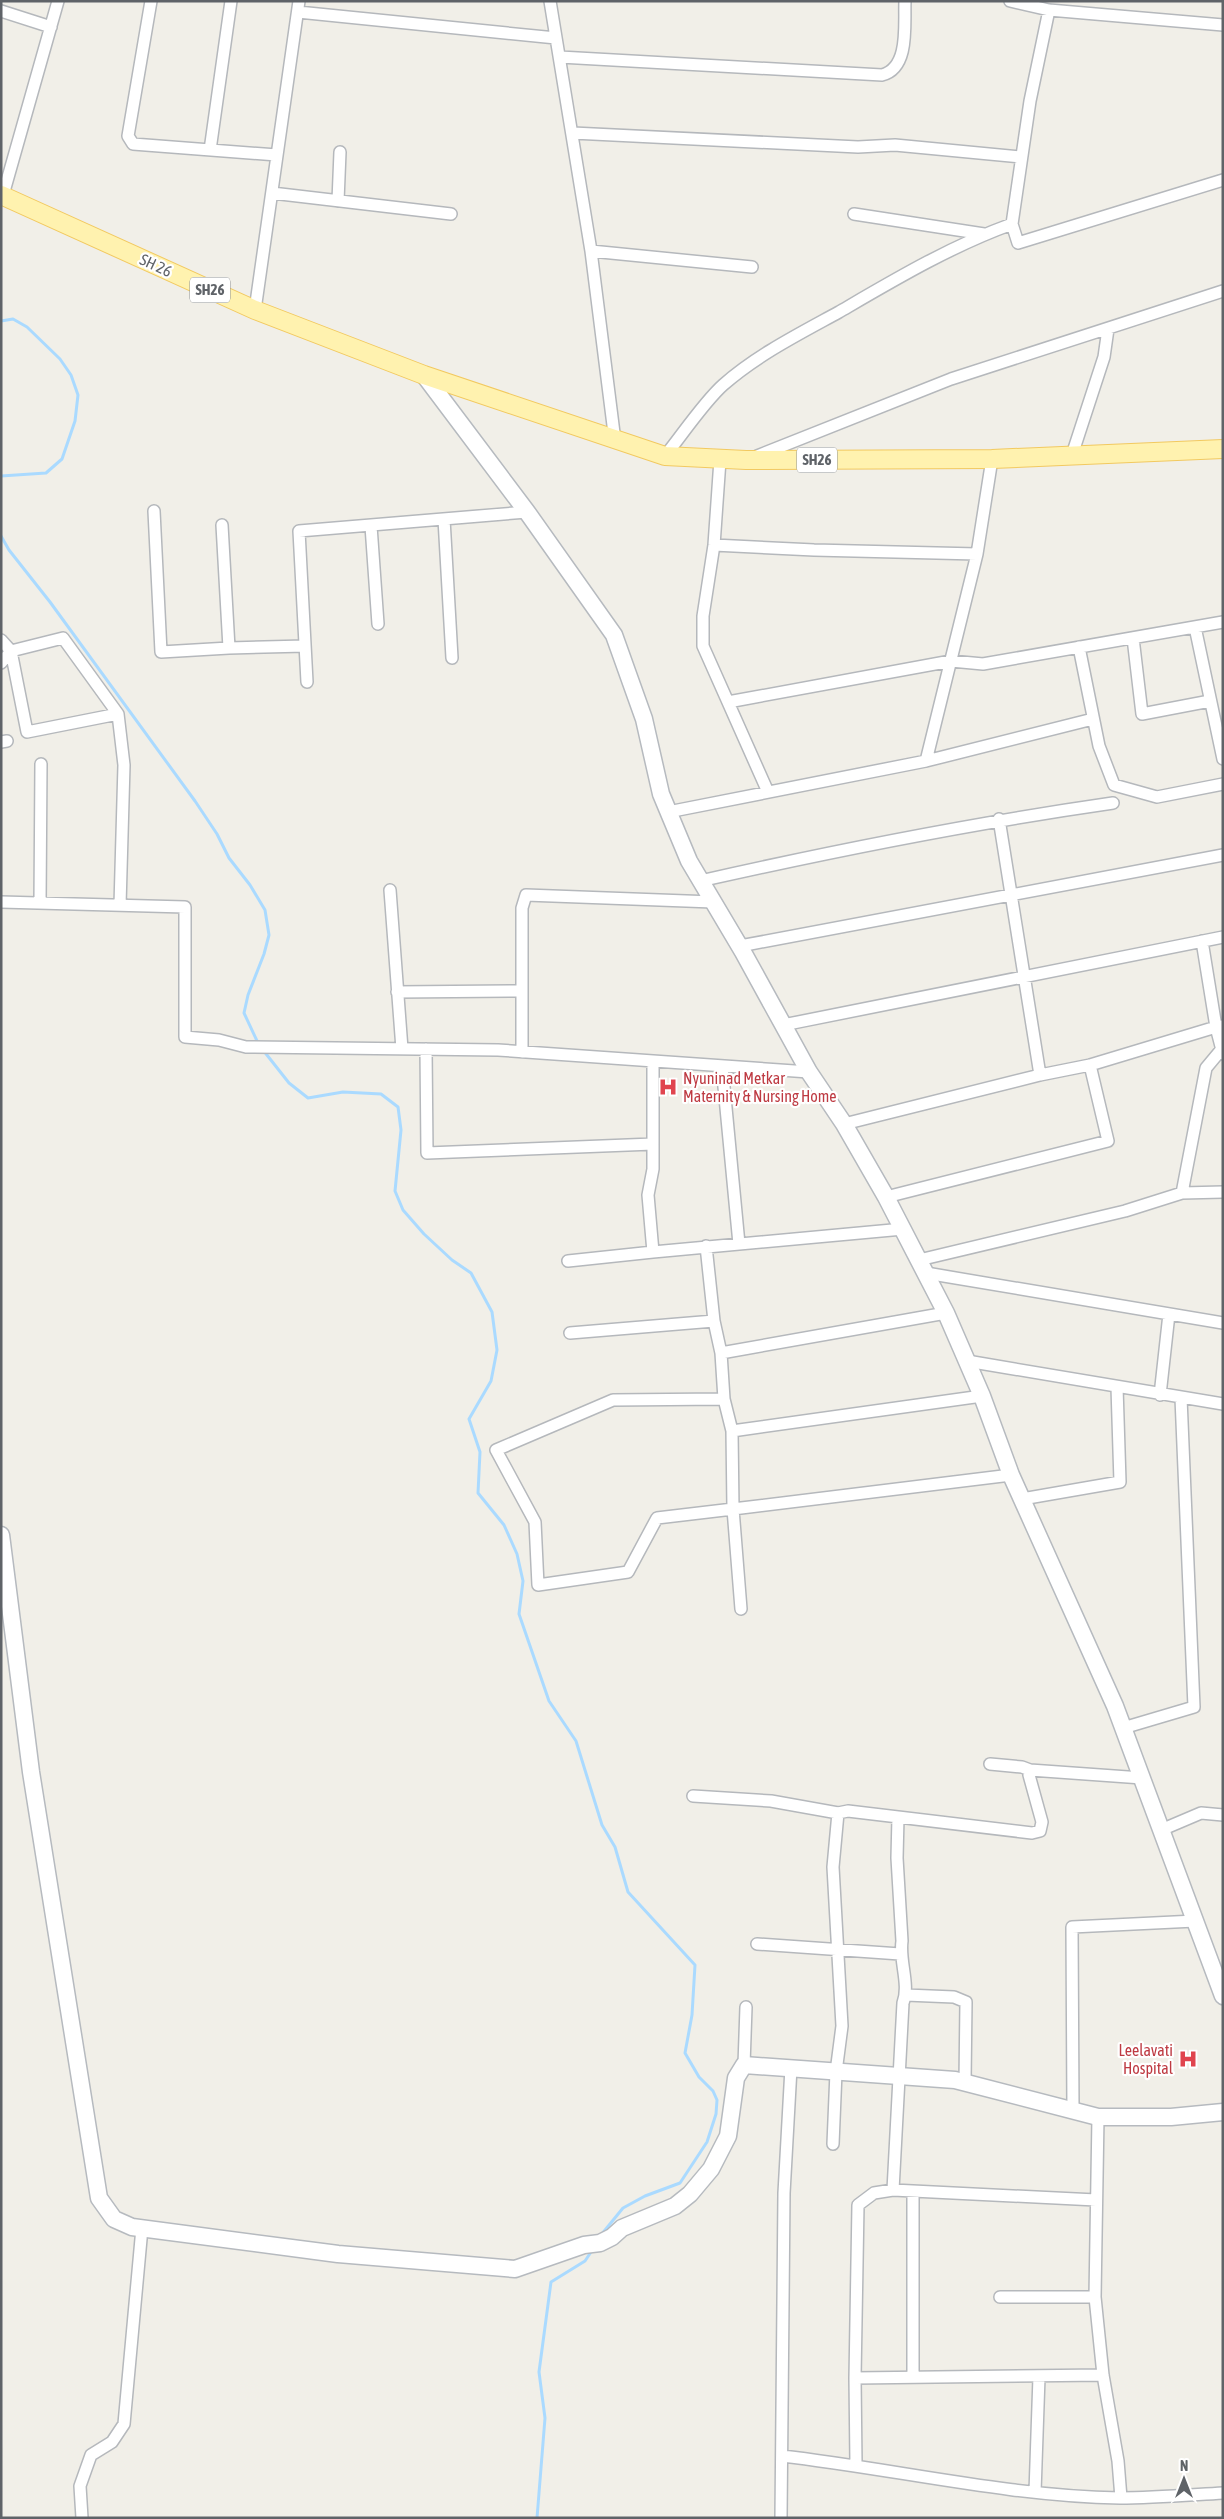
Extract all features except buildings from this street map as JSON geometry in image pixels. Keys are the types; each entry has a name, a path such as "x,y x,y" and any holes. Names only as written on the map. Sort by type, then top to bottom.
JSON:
{"main road":[{"name":"SH 26","path":"2,195 255,310 424,375"},
{"name":"SH26","path":"424,375 615,441 665,456 720,460 992,459 1223,449"},
{"path":"424,375 527,512 614,635 644,719 661,794 689,861 740,946 809,1072 844,1124 886,1197 946,1313 982,1396 1011,1475 1123,1728 1223,1996"},
{"path":"1,1535 30,1772 99,2198 114,2219 132,2227 338,2254 516,2269 592,2244 639,2219 675,2206 690,2194 706,2175 728,2136 736,2078 744,2065 965,2082 1098,2117 1171,2117 1223,2112"}],"street":[{"path":"2,195 58,1"},
{"path":"151,1 128,136 133,144 278,155"},
{"path":"210,150 231,1"},
{"path":"550,1 591,251 615,441"},
{"path":"560,57 882,75 890,73 897,67 901,55 905,1"},
{"path":"1010,1 1049,10 1223,25"},
{"path":"255,310 299,7 556,38"},
{"path":"1049,10 1021,157 1012,224 1018,243 1223,180"},
{"path":"1,11 51,27"},
{"path":"573,133 858,147 895,146 1021,157"},
{"path":"338,201 340,152"},
{"path":"272,193 451,214"},
{"path":"854,214 984,234"},
{"path":"665,456 721,387 740,371 786,342 904,274 984,234 1012,224"},
{"path":"591,251 752,267"},
{"path":"746,460 951,379 1223,291"},
{"path":"1072,456 1104,357 1108,328"},
{"path":"926,761 977,554 992,459"},
{"path":"720,460 714,545 704,616 704,646 768,792"},
{"path":"154,511 161,652 305,646"},
{"path":"307,682 300,531 527,512"},
{"path":"444,520 452,658"},
{"path":"222,525 229,648"},
{"path":"371,526 378,624"},
{"path":"714,545 814,550 977,554"},
{"path":"728,702 951,661 983,664 1223,622"},
{"path":"1194,627 1223,759"},
{"path":"1,663 11,651 63,638 118,714 124,765 120,905"},
{"path":"1133,638 1142,714 1210,701"},
{"path":"1,640 11,651 27,732 118,714"},
{"path":"1080,647 1099,746 1114,785 1157,797 1223,784"},
{"path":"668,812 926,761 1094,719"},
{"path":"40,903 41,764"},
{"path":"700,880 846,848 999,819 1113,803"},
{"path":"999,819 1040,1075"},
{"path":"740,946 1223,855"},
{"path":"390,890 402,1049"},
{"path":"522,1052 522,908 526,895 713,902"},
{"path":"1,902 185,907 185,1037 219,1040 246,1047 282,1046 522,1052 809,1072"},
{"path":"783,1025 1223,937"},
{"path":"1182,1194 1206,1068 1222,1052 1220,1026 1202,941"},
{"path":"397,992 521,991"},
{"path":"844,1124 1040,1075 1090,1065 1220,1026"},
{"path":"426,1049 427,1153 653,1144"},
{"path":"653,1062 654,1169 648,1196 653,1252"},
{"path":"886,1197 1108,1141 1090,1065"},
{"path":"722,1066 739,1244"},
{"path":"922,1267 1182,1194 1223,1192"},
{"path":"568,1261 706,1246 903,1229"},
{"path":"706,1246 714,1321 721,1353 724,1399 732,1431 733,1509 741,1609"},
{"path":"922,1267 1223,1323"},
{"path":"721,1353 946,1313"},
{"path":"1160,1395 1169,1314"},
{"path":"570,1333 714,1321"},
{"path":"967,1362 1223,1404"},
{"path":"1022,1499 1120,1482 1117,1387"},
{"path":"732,1431 982,1396"},
{"path":"1123,1728 1194,1707 1181,1398"},
{"path":"724,1399 613,1400 496,1450 535,1522 538,1585 628,1572 657,1518 1011,1475"},
{"path":"990,1764 1022,1767 1030,1770 1142,1778"},
{"path":"693,1796 771,1801 838,1813 848,1811 1032,1833 1040,1831 1042,1822 1029,1775 1030,1770"},
{"path":"833,2144 836,2072 842,2026 833,1866 838,1813"},
{"path":"1161,1830 1201,1813 1223,1815"},
{"path":"893,2190 898,2076 903,2003 906,1995 900,1954 902,1941 897,1858 898,1817"},
{"path":"1073,2110 1072,1927 1195,1922"},
{"path":"757,1944 900,1954"},
{"path":"906,1995 954,1997 966,2002 965,2082"},
{"path":"744,2065 746,2007"},
{"path":"781,2518 784,2193 790,2068"},
{"path":"1098,2117 1095,2297 1103,2375 1118,2461 1121,2498"},
{"path":"856,2464 855,2378 858,2205 874,2193 893,2190 1096,2200"},
{"path":"913,2192 913,2376"},
{"path":"82,2518 80,2486 91,2455 112,2442 124,2424 142,2228"},
{"path":"1000,2297 1095,2297"},
{"path":"855,2378 1103,2375"},
{"path":"1035,2492 1039,2377"},
{"path":"782,2456 856,2464 1035,2492 1121,2498 1223,2493"}],"waterway":[{"path":"1,321 13,319 27,327 60,359 71,375 78,395 75,421 62,459 46,473 1,476"},
{"path":"1,536 9,550 50,602 195,801 217,834 229,858 250,885 265,910 269,935 264,954 248,995 244,1013 258,1043"},
{"path":"263,1050 289,1083 308,1098 343,1092 381,1094 398,1107 401,1130 395,1191 403,1210 424,1234 452,1260 471,1273 492,1312 497,1350 491,1381 469,1419 480,1452 478,1493 504,1525 517,1554 523,1581 519,1614 549,1701 576,1741 602,1825 615,1847 628,1892 695,1965 692,2015 685,2053 699,2077 713,2091 717,2100 716,2114 707,2142 680,2183 645,2196 623,2208 601,2235"},
{"path":"537,2518 545,2418 539,2372 551,2282 585,2261 593,2249"}],"place":[{"name":"Nyuninad Metkar Maternity & Nursing Home","path":"668,1087"},
{"name":"Leelavati Hospital","path":"1188,2059"}]}
